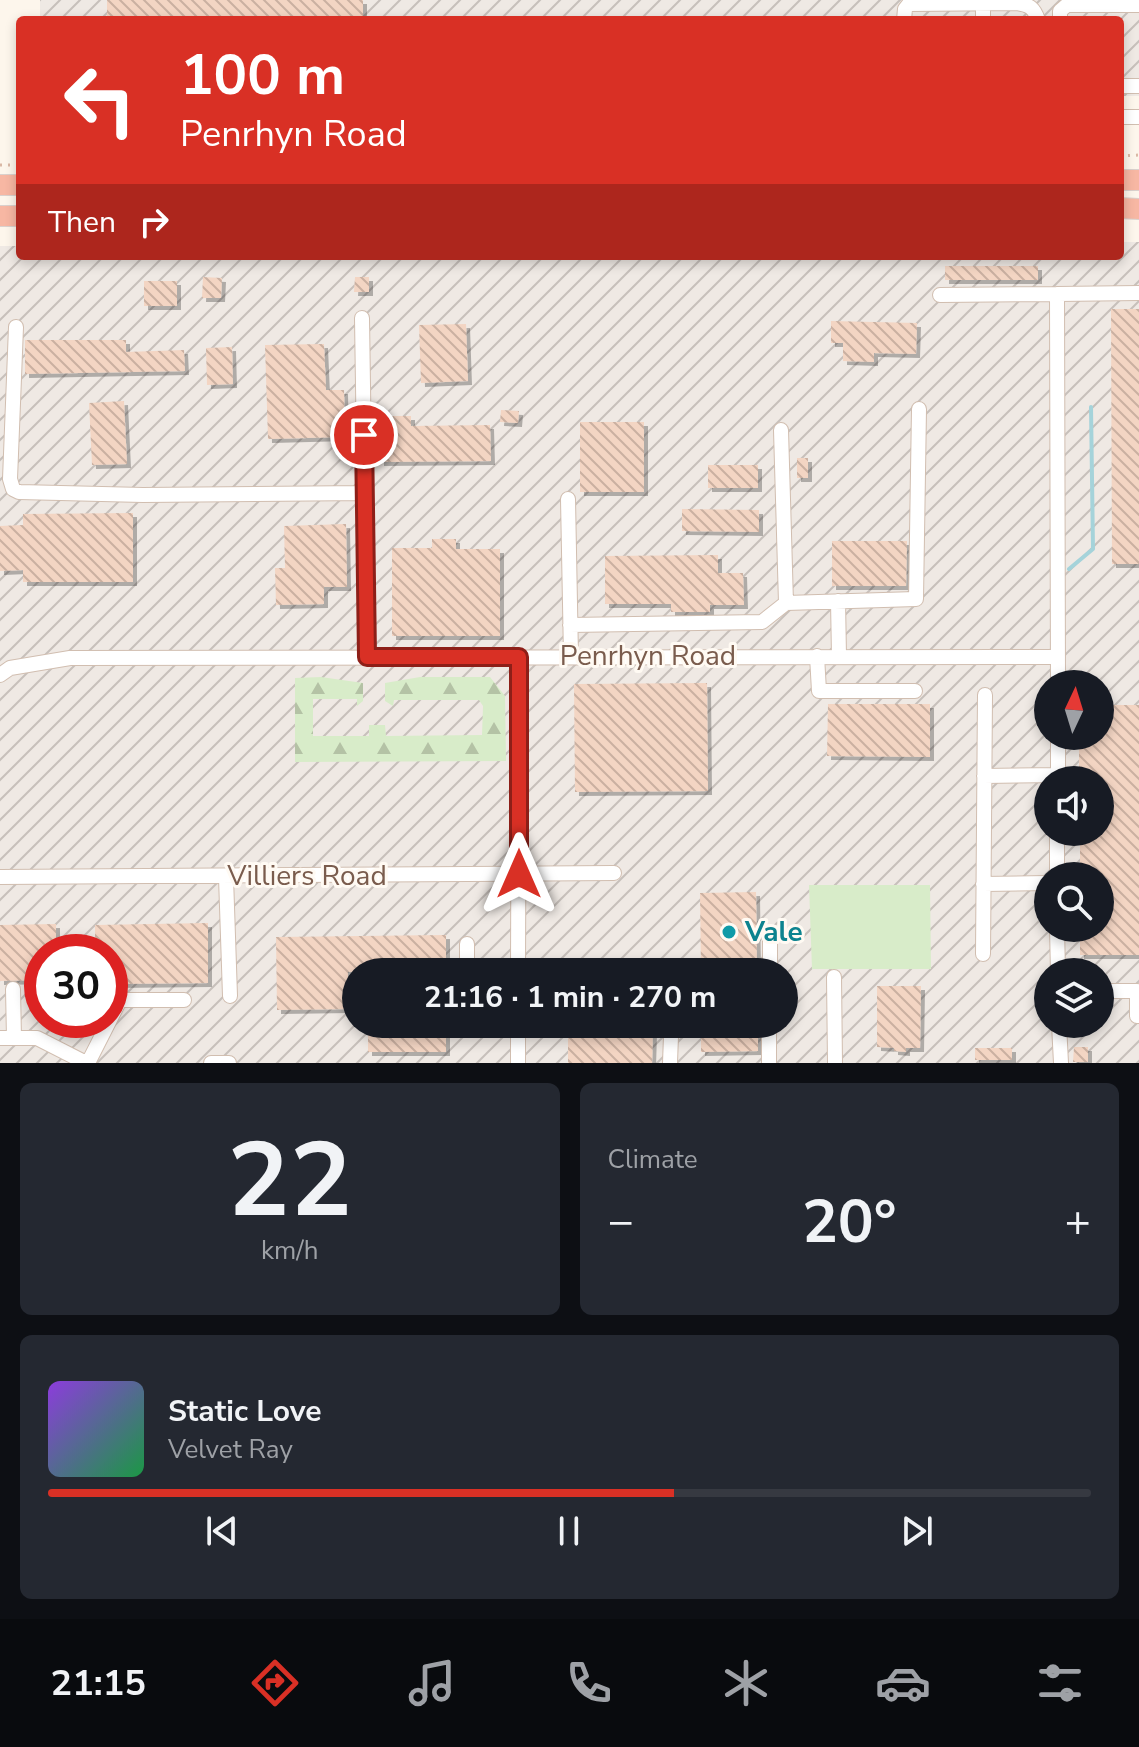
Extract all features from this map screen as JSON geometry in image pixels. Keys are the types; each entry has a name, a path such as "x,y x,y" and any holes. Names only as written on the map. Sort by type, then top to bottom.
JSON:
{"street":[{"path":"983,3 983,16"},
{"path":"904,16 909,4 983,3 1029,5 1037,16"},
{"path":"1060,16 1060,11 1067,5 1110,13 1139,5"},
{"path":"940,295 1139,293"},
{"path":"1057,294 1058,670"},
{"path":"362,318 367,657"},
{"path":"16,327 10,479 13,489 19,492 143,495 365,493"},
{"path":"570,625 762,622 786,603 916,599 919,409"},
{"path":"781,430 786,603"},
{"path":"568,499 571,656"},
{"path":"838,601 839,656"},
{"path":"817,656 819,691 915,691"},
{"path":"518,958 519,657"},
{"name":"Penrhyn Road","path":"0,675 10,668 70,658 1058,657"},
{"path":"983,954 985,695"},
{"path":"984,776 1034,777"},
{"name":"Villiers Road","path":"0,877 614,873"},
{"path":"226,877 230,996"},
{"path":"983,884 1034,883"},
{"path":"770,936 770,958"},
{"path":"467,944 467,958"},
{"path":"834,977 835,1063"},
{"path":"13,989 7,1038 37,1038 59,1057 87,1063 120,1000 184,1000"},
{"path":"1114,991 1137,991 1139,1016"},
{"path":"518,1038 518,1063"},
{"path":"670,1063 671,1038"},
{"path":"769,1038 769,1063"},
{"path":"1060,1038 1061,1063"},
{"path":"211,1063 229,1063"}],"shaded area":[{"path":"40,0 1139,0 1139,96 1124,96 1124,16 40,16"},
{"path":"1124,242 1139,242 1139,1063 0,1063 0,246 16,246 16,260 1124,260"}],"green space":[{"path":"321,677 363,683 363,701 357,706 357,699 313,699 313,736 369,736 369,725 385,725 386,736 482,735 483,706 479,700 394,700 393,706 385,701 385,683 420,677 490,677 505,696 506,761 295,762 295,678"},
{"path":"809,885 930,885 931,969 812,969"}],"building":[{"path":"107,0 363,0 363,16 107,16"},
{"path":"945,266 1038,266 1038,280 945,280"},
{"path":"203,277 222,278 221,298 202,298"},
{"path":"355,277 369,277 369,292 354,292"},
{"path":"144,281 177,281 177,306 144,306"},
{"path":"1111,309 1139,309 1139,564 1112,564"},
{"path":"831,321 917,323 916,354 874,353 874,362 843,361 843,343 831,343"},
{"path":"466,324 468,381 421,383 419,325"},
{"path":"25,340 126,340 126,352 184,350 185,371 25,374"},
{"path":"324,344 326,390 344,390 345,437 268,439 265,345"},
{"path":"232,347 233,384 207,385 206,348"},
{"path":"124,401 127,464 92,465 89,403"},
{"path":"501,410 519,411 518,423 500,422"},
{"path":"380,416 411,416 411,426 490,425 491,461 380,462"},
{"path":"580,422 644,422 644,492 580,492"},
{"path":"797,458 808,458 808,478 797,478"},
{"path":"708,465 758,465 758,488 708,488"},
{"path":"682,509 759,510 759,532 682,531"},
{"path":"133,513 133,582 23,582 23,570 0,571 0,526 23,525 23,514"},
{"path":"346,524 347,587 324,587 324,604 276,605 275,568 285,568 284,526"},
{"path":"432,539 456,539 456,549 500,549 500,636 392,636 392,548 432,548"},
{"path":"832,541 907,541 906,586 832,586"},
{"path":"718,555 718,573 743,573 744,605 710,605 710,612 671,612 671,604 605,604 605,556"},
{"path":"707,683 708,791 575,792 574,684"},
{"path":"828,704 930,704 930,757 827,756"},
{"path":"1114,705 1139,705 1139,955 1080,955 1080,942 1114,942 1114,862 1080,862 1080,846 1114,846 1114,766 1079,766 1079,750 1114,750"},
{"name":"Vale","path":"756,892 757,958 701,958 700,893"},
{"path":"208,923 208,983 128,984 128,934 95,934 95,925"},
{"path":"56,924 56,934 24,934 24,980 0,981 0,925"},
{"path":"446,935 446,958 342,958 342,1009 277,1010 276,937"},
{"path":"877,986 921,986 920,1048 906,1048 906,1052 877,1047"},
{"path":"368,1038 446,1038 446,1052 368,1052"},
{"path":"568,1038 653,1038 652,1063 568,1063"},
{"path":"701,1038 758,1038 758,1051 701,1052"},
{"path":"1074,1047 1088,1047 1088,1062 1073,1062"},
{"path":"975,1048 1012,1048 1012,1060 975,1060"}],"waterway":[{"path":"1069,569 1093,549 1091,407"}],"place":[{"name":"Vale","path":"729,932"}],"route":[{"path":"364,435 367,657 519,657 519,874"}]}
